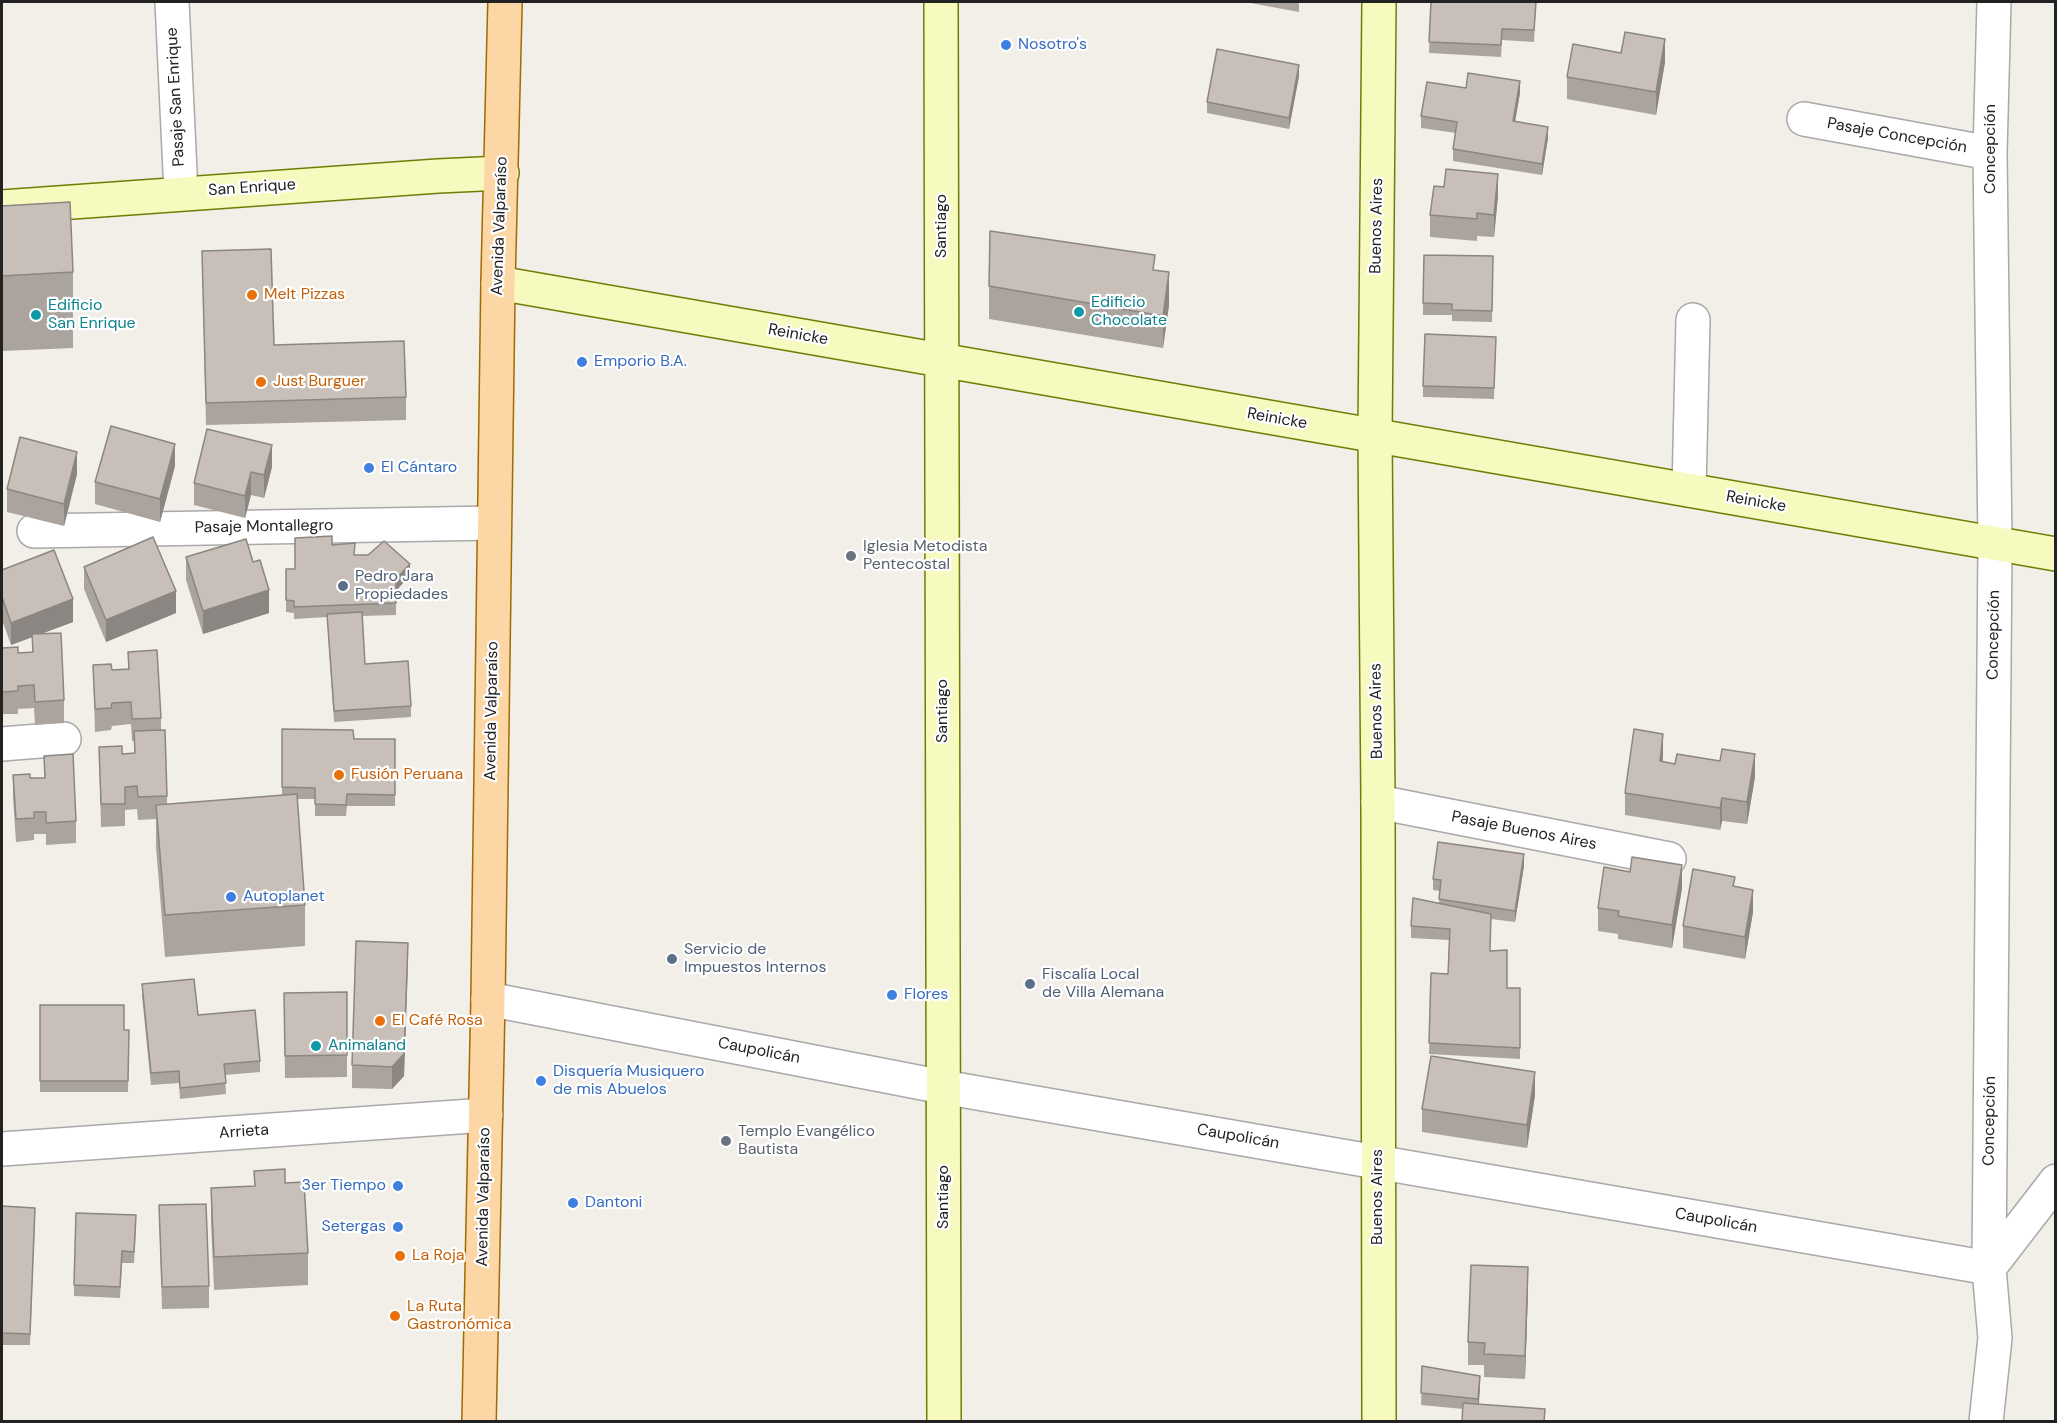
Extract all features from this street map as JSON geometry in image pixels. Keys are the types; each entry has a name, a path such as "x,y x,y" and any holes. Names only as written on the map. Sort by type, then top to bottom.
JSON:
{"main road":[{"name":"Avenida Valparaíso","path":"479,1422 488,999 498,283 506,2"}],"street":[{"name":"Pasaje San Enrique","path":"172,2 181,193"},
{"name":"Santiago","path":"941,2 944,1422"},
{"name":"Buenos Aires","path":"1379,2 1375,436 1379,1422"},
{"name":"Concepción","path":"1986,1422 1995,1338 1989,1268 1995,544 1990,153 1994,2"},
{"name":"Pasaje Concepción","path":"1804,119 1990,153"},
{"name":"San Enrique","path":"2,207 181,193 502,173"},
{"name":"Reinicke","path":"498,283 2055,554"},
{"path":"1689,490 1693,320"},
{"name":"Pasaje Montallegro","path":"34,531 494,523"},
{"path":"2,744 64,739"},
{"name":"Pasaje Buenos Aires","path":"1378,802 1669,859"},
{"name":"Caupolicán","path":"488,999 943,1087 1989,1268"},
{"name":"Arrieta","path":"2,1149 486,1115"},
{"path":"1989,1268 2055,1180"}],"building":[{"path":"1431,2 1536,2 1534,30 1502,29 1501,45 1429,42"},
{"path":"1625,32 1665,39 1656,92 1567,77 1573,44 1621,53"},
{"path":"1217,49 1299,65 1289,118 1207,102"},
{"path":"1468,73 1520,81 1513,121 1548,127 1542,164 1453,149 1457,122 1421,116 1427,82 1466,88"},
{"path":"1446,169 1498,174 1494,215 1477,213 1477,219 1430,215 1434,186 1444,187"},
{"path":"70,202 73,272 2,276 2,206"},
{"path":"990,231 1155,255 1153,270 1169,272 1163,316 989,286"},
{"path":"271,249 274,345 404,341 406,397 206,403 202,251"},
{"path":"1424,255 1493,256 1492,311 1452,310 1452,304 1423,303"},
{"path":"1425,334 1496,337 1494,388 1423,386"},
{"path":"111,426 175,444 160,499 95,482"},
{"path":"207,429 272,445 264,475 251,472 245,496 194,483"},
{"path":"20,437 77,452 64,504 7,489"},
{"name":"Pedro Jara Propiedades","path":"332,536 332,545 355,543 354,555 368,555 384,541 410,564 396,579 396,603 294,607 294,601 286,600 286,569 295,569 295,538"},
{"path":"153,537 176,591 106,620 84,567"},
{"path":"246,539 253,562 260,560 269,590 203,611 186,557"},
{"path":"54,550 73,599 11,623 2,597 2,570"},
{"path":"362,612 365,664 408,661 411,706 334,711 327,614"},
{"path":"61,633 64,700 35,702 34,685 18,686 18,691 2,692 2,648 18,647 18,653 33,652 32,634"},
{"path":"157,650 161,718 132,719 131,702 112,703 111,708 95,709 93,665 111,664 112,670 129,669 128,652"},
{"name":"Fusión Peruana","path":"282,729 353,730 354,739 395,739 395,795 347,794 346,805 315,804 315,788 282,787"},
{"path":"1634,729 1663,734 1660,761 1675,764 1677,754 1720,761 1722,749 1755,754 1747,802 1722,798 1720,808 1625,793"},
{"path":"165,730 167,796 138,797 137,786 125,787 125,804 101,804 99,747 122,746 122,754 135,753 134,731"},
{"path":"73,754 76,821 46,823 46,812 34,812 34,818 16,819 13,775 30,774 30,778 45,778 44,756"},
{"name":"Autoplanet","path":"297,794 305,905 165,915 156,805"},
{"path":"1438,842 1524,854 1515,911 1439,899 1441,880 1433,879"},
{"path":"1632,857 1682,865 1672,925 1618,916 1619,911 1598,908 1604,867 1630,872"},
{"path":"1693,869 1735,877 1733,886 1753,890 1745,937 1683,926"},
{"path":"1413,898 1491,914 1490,951 1507,950 1507,988 1520,988 1520,1048 1429,1043 1431,973 1448,974 1450,929 1411,926"},
{"name":"El Café Rosa","path":"356,941 408,943 404,1054 392,1067 352,1065"},
{"path":"194,979 198,1015 255,1010 260,1061 224,1064 226,1083 180,1088 179,1071 151,1073 142,984"},
{"name":"Animaland","path":"347,992 347,1055 285,1056 284,993"},
{"path":"40,1005 124,1005 124,1030 129,1030 128,1081 40,1081"},
{"path":"1431,1056 1535,1072 1527,1125 1422,1109"},
{"path":"285,1169 285,1183 304,1182 308,1253 214,1257 211,1188 255,1186 254,1171"},
{"path":"206,1204 209,1286 162,1287 159,1205"},
{"path":"2,1206 35,1208 30,1334 2,1333"},
{"path":"76,1213 136,1215 134,1252 122,1251 120,1287 74,1285"},
{"path":"1471,1265 1528,1267 1525,1356 1484,1354 1485,1343 1468,1342"},
{"path":"1422,1366 1480,1376 1478,1399 1421,1393"},
{"path":"1463,1403 1545,1409 1544,1422 1462,1422"}],"place":[{"name":"Nosotro's","path":"1006,45"},
{"name":"Melt Pizzas","path":"252,295"},
{"name":"Edificio Chocolate","path":"1079,312"},
{"name":"Edificio San Enrique","path":"36,315"},
{"name":"Emporio B.A.","path":"582,362"},
{"name":"Just Burguer","path":"261,382"},
{"name":"El Cántaro","path":"369,468"},
{"name":"Iglesia Metodista Pentecostal","path":"851,556"},
{"name":"Pedro Jara Propiedades","path":"343,586"},
{"name":"Fusión Peruana","path":"339,775"},
{"name":"Autoplanet","path":"231,897"},
{"name":"Servicio de Impuestos Internos","path":"672,959"},
{"name":"Fiscalía Local de Villa Alemana","path":"1030,984"},
{"name":"Flores","path":"892,995"},
{"name":"El Café Rosa","path":"380,1021"},
{"name":"Animaland","path":"316,1046"},
{"name":"Disquería Musiquero de mis Abuelos","path":"541,1081"},
{"name":"Templo Evangélico Bautista","path":"726,1141"},
{"name":"3er Tiempo","path":"398,1186"},
{"name":"Dantoni","path":"573,1203"},
{"name":"Setergas","path":"398,1227"},
{"name":"La Roja","path":"400,1256"},
{"name":"La Ruta Gastronómica","path":"395,1316"}]}
